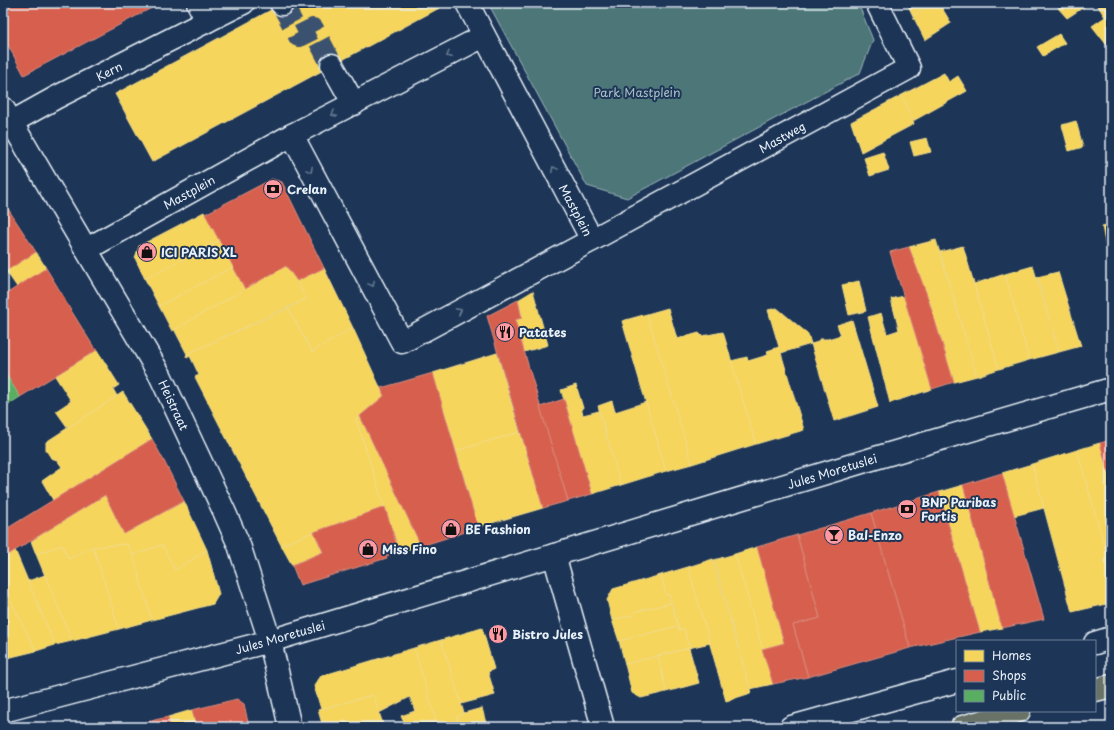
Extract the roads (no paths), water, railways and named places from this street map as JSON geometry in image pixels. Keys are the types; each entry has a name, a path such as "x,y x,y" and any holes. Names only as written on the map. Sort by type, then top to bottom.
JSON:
{"highway":[{"path":"1096,690 1111,686"},
{"path":"962,727 1015,712"}],"street":[{"name":"Kern","path":"8,115 57,97 202,12 243,3"},
{"path":"467,3 484,36"},
{"name":"Mastweg","path":"592,240 909,68 877,3"},
{"name":"Mastplein","path":"87,249 292,135 484,36 592,240 402,342 292,135"},
{"path":"332,65 354,104"},
{"name":"Heistraat","path":"8,115 160,375 224,511 239,545 270,641 290,727"},
{"name":"Jules Moretuslei","path":"3,711 270,641 872,459 1111,389"},
{"path":"554,556 603,727"},
{"path":"1096,643 1111,638"},
{"path":"791,727 956,681"}],"tunnel":[{"path":"282,4 299,36 313,29 332,65"}],"place":[{"name":"Crelan","path":"273,189"},
{"name":"ICI PARIS XL","path":"147,252"},
{"name":"Patates","path":"505,332"},
{"name":"BNP Paribas Fortis","path":"907,509"},
{"name":"BE Fashion","path":"451,529"},
{"name":"Bal-Enzo","path":"834,535"},
{"name":"Miss Fino","path":"368,549"},
{"name":"Bistro Jules","path":"498,634"}],"park label":[{"name":"Park Mastplein","path":"637,92"}]}
